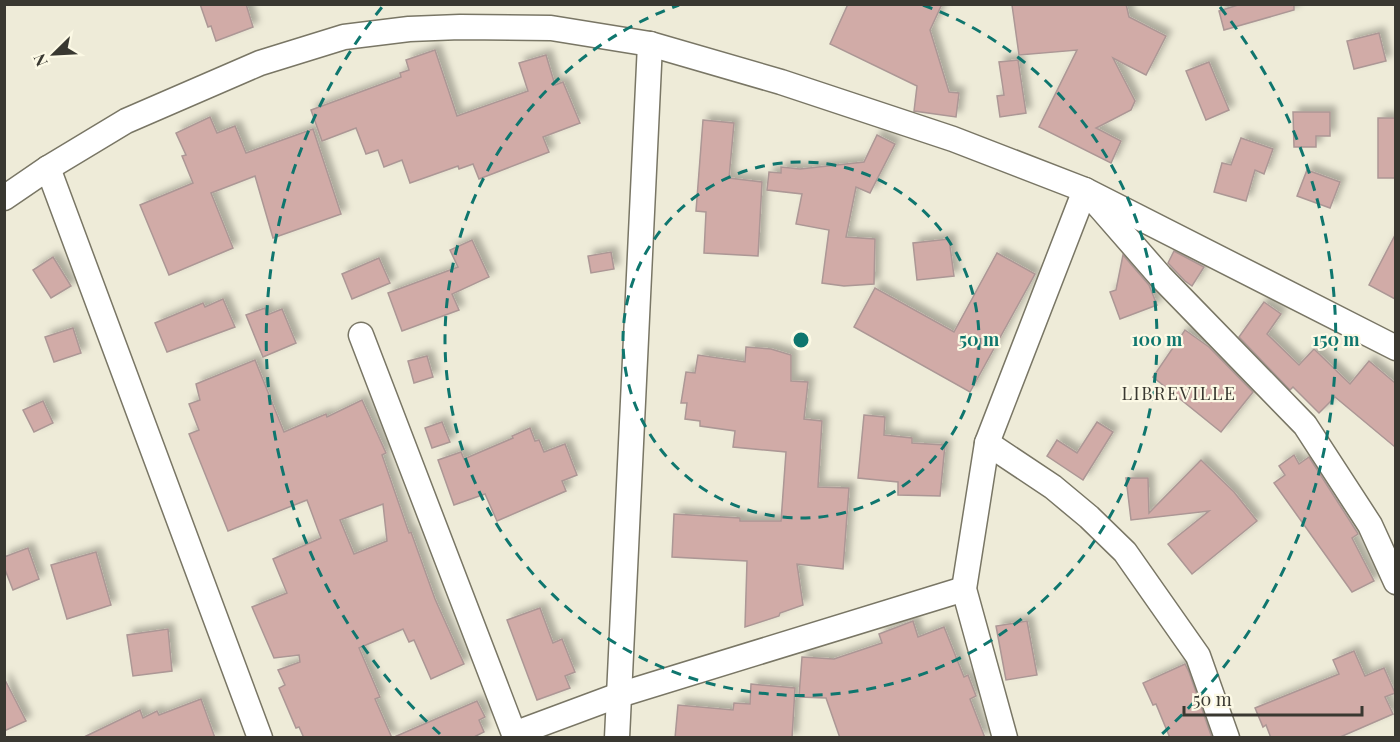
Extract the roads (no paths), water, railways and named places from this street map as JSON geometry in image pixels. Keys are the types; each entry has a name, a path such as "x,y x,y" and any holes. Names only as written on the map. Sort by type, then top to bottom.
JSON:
{"street":[{"path":"4,198 48,168 126,121 260,63 344,38 409,29 551,28 650,44 781,82 953,139 1085,190 1395,348"},
{"path":"617,738 650,44"},
{"path":"48,168 260,738"},
{"path":"1005,738 964,589 987,443 1085,190"},
{"path":"1085,190 1160,276 1305,425 1370,525 1395,582"},
{"path":"361,335 514,734 619,695 964,589"},
{"path":"987,443 1053,487 1089,517 1125,552 1198,656 1227,738"}],"district":[{"name":"LIBREVILLE","path":"1179,394"}]}
